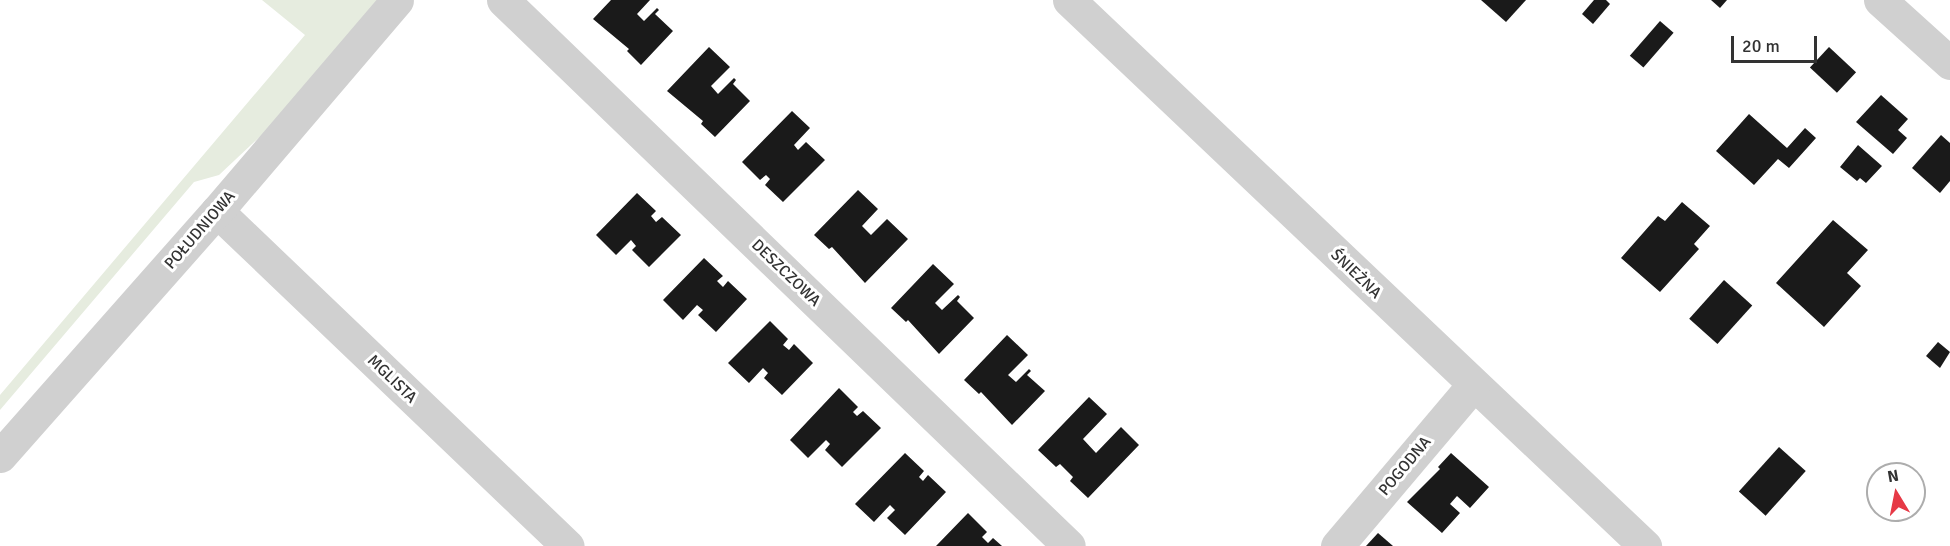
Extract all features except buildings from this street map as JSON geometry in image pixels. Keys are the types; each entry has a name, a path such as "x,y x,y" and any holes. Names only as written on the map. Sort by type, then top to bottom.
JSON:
{"street":[{"name":"POŁUDNIOWA","path":"0,456 217,211 397,0"},
{"name":"DESZCZOWA","path":"503,0 1069,546"},
{"name":"ŚNIEŻNA","path":"1069,0 1645,546"},
{"path":"1880,0 1950,63"},
{"name":"MGLISTA","path":"217,211 568,546"},
{"name":"POGODNA","path":"1337,546 1473,385"}],"shaded area":[{"path":"262,0 383,0 301,98 219,175 194,182 0,410 0,395 305,35"}]}
